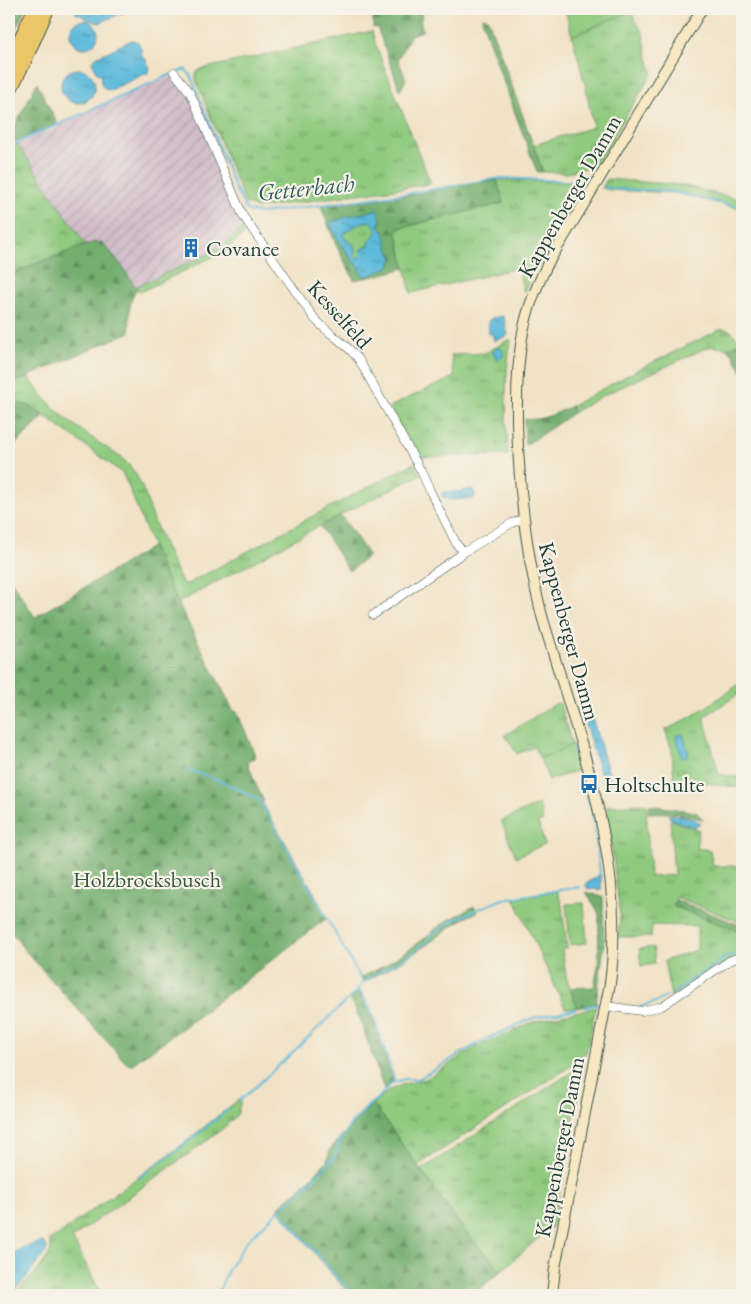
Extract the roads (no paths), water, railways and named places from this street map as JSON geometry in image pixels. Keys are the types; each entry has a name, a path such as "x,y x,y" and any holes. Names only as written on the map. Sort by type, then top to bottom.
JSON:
{"highway":[{"path":"9,65 35,9"},
{"path":"9,91 47,9"}],"main road":[{"name":"Kappenberger Damm","path":"552,1295 557,1259 606,1006 613,962 614,940 612,896 600,812 538,603 531,569 523,519 517,438 518,368 530,302 548,263 702,9"}],"street":[{"name":"Kesselfeld","path":"175,73 193,99 243,216 314,318 349,348 359,360 421,471 457,545 466,551"},
{"path":"373,615 466,551 512,523 523,519"},
{"path":"606,1006 642,1011 662,1006 729,961 742,956"}],"water":[{"path":"95,9 106,15 98,9 128,9 99,23 76,14 75,10"},
{"path":"84,20 94,24 98,34 94,44 84,48 74,44 70,34 74,24"},
{"path":"132,40 138,42 142,51 141,56 145,58 150,68 149,72 111,90 104,88 101,83 101,75 96,72 92,61 96,57"},
{"path":"78,69 85,70 90,74 94,79 94,93 90,98 85,102 78,103 71,102 66,98 62,93 61,86 62,79 66,74 71,70"},
{"path":"378,211 381,220 378,226 384,233 388,249 393,257 390,266 371,275 365,276 361,273 359,266 342,245 330,223 346,217","holes":["372,222 376,230 375,235 369,245 361,250 360,258 357,258 354,247 343,236 344,233 360,223"]},
{"path":"503,316 508,335 494,341 492,334 489,334 488,321 492,318"},
{"path":"499,347 503,351 503,355 497,360 492,352"},
{"path":"472,489 475,495 471,499 450,500 441,494 444,492"},
{"path":"585,706 589,708 611,780 611,783 607,785 604,784 582,715 582,708"},
{"path":"683,734 689,755 685,758 682,757 676,738 677,735"},
{"path":"668,815 690,818 701,824 694,827 671,819"},
{"path":"598,875 601,876 601,890 588,889 586,886 588,882"},
{"path":"41,1242 45,1243 46,1252 22,1283 9,1295 9,1257 21,1249"}],"waterway":[{"name":"Getterbach","path":"177,73 185,69 191,76 235,188 248,211 262,213 410,193 502,178 586,181"},
{"name":"Getterbach","path":"14,144 172,74"},
{"name":"Getterbach","path":"604,187 669,191 742,208"},
{"path":"573,747 592,812 600,875"},
{"path":"186,769 224,782 260,801 363,982"},
{"path":"239,1101 359,989 363,982 411,954 434,933 452,921 503,899 580,887"},
{"path":"673,993 722,960 742,951"},
{"path":"358,990 374,1018 395,1081"},
{"path":"637,1008 659,1001 667,996"},
{"path":"585,1007 599,1004"},
{"path":"217,1295 229,1268 246,1242 335,1157 338,1145 350,1125 392,1083 405,1079 418,1079 482,1041 533,1018 575,1009"},
{"path":"137,1179 179,1149 229,1109"},
{"path":"279,1210 352,1295"}],"place":[{"name":"Covance","path":"191,248"},
{"name":"Holtschulte","path":"589,784"}],"park label":[{"name":"Holzbrocksbusch","path":"147,879"}]}
